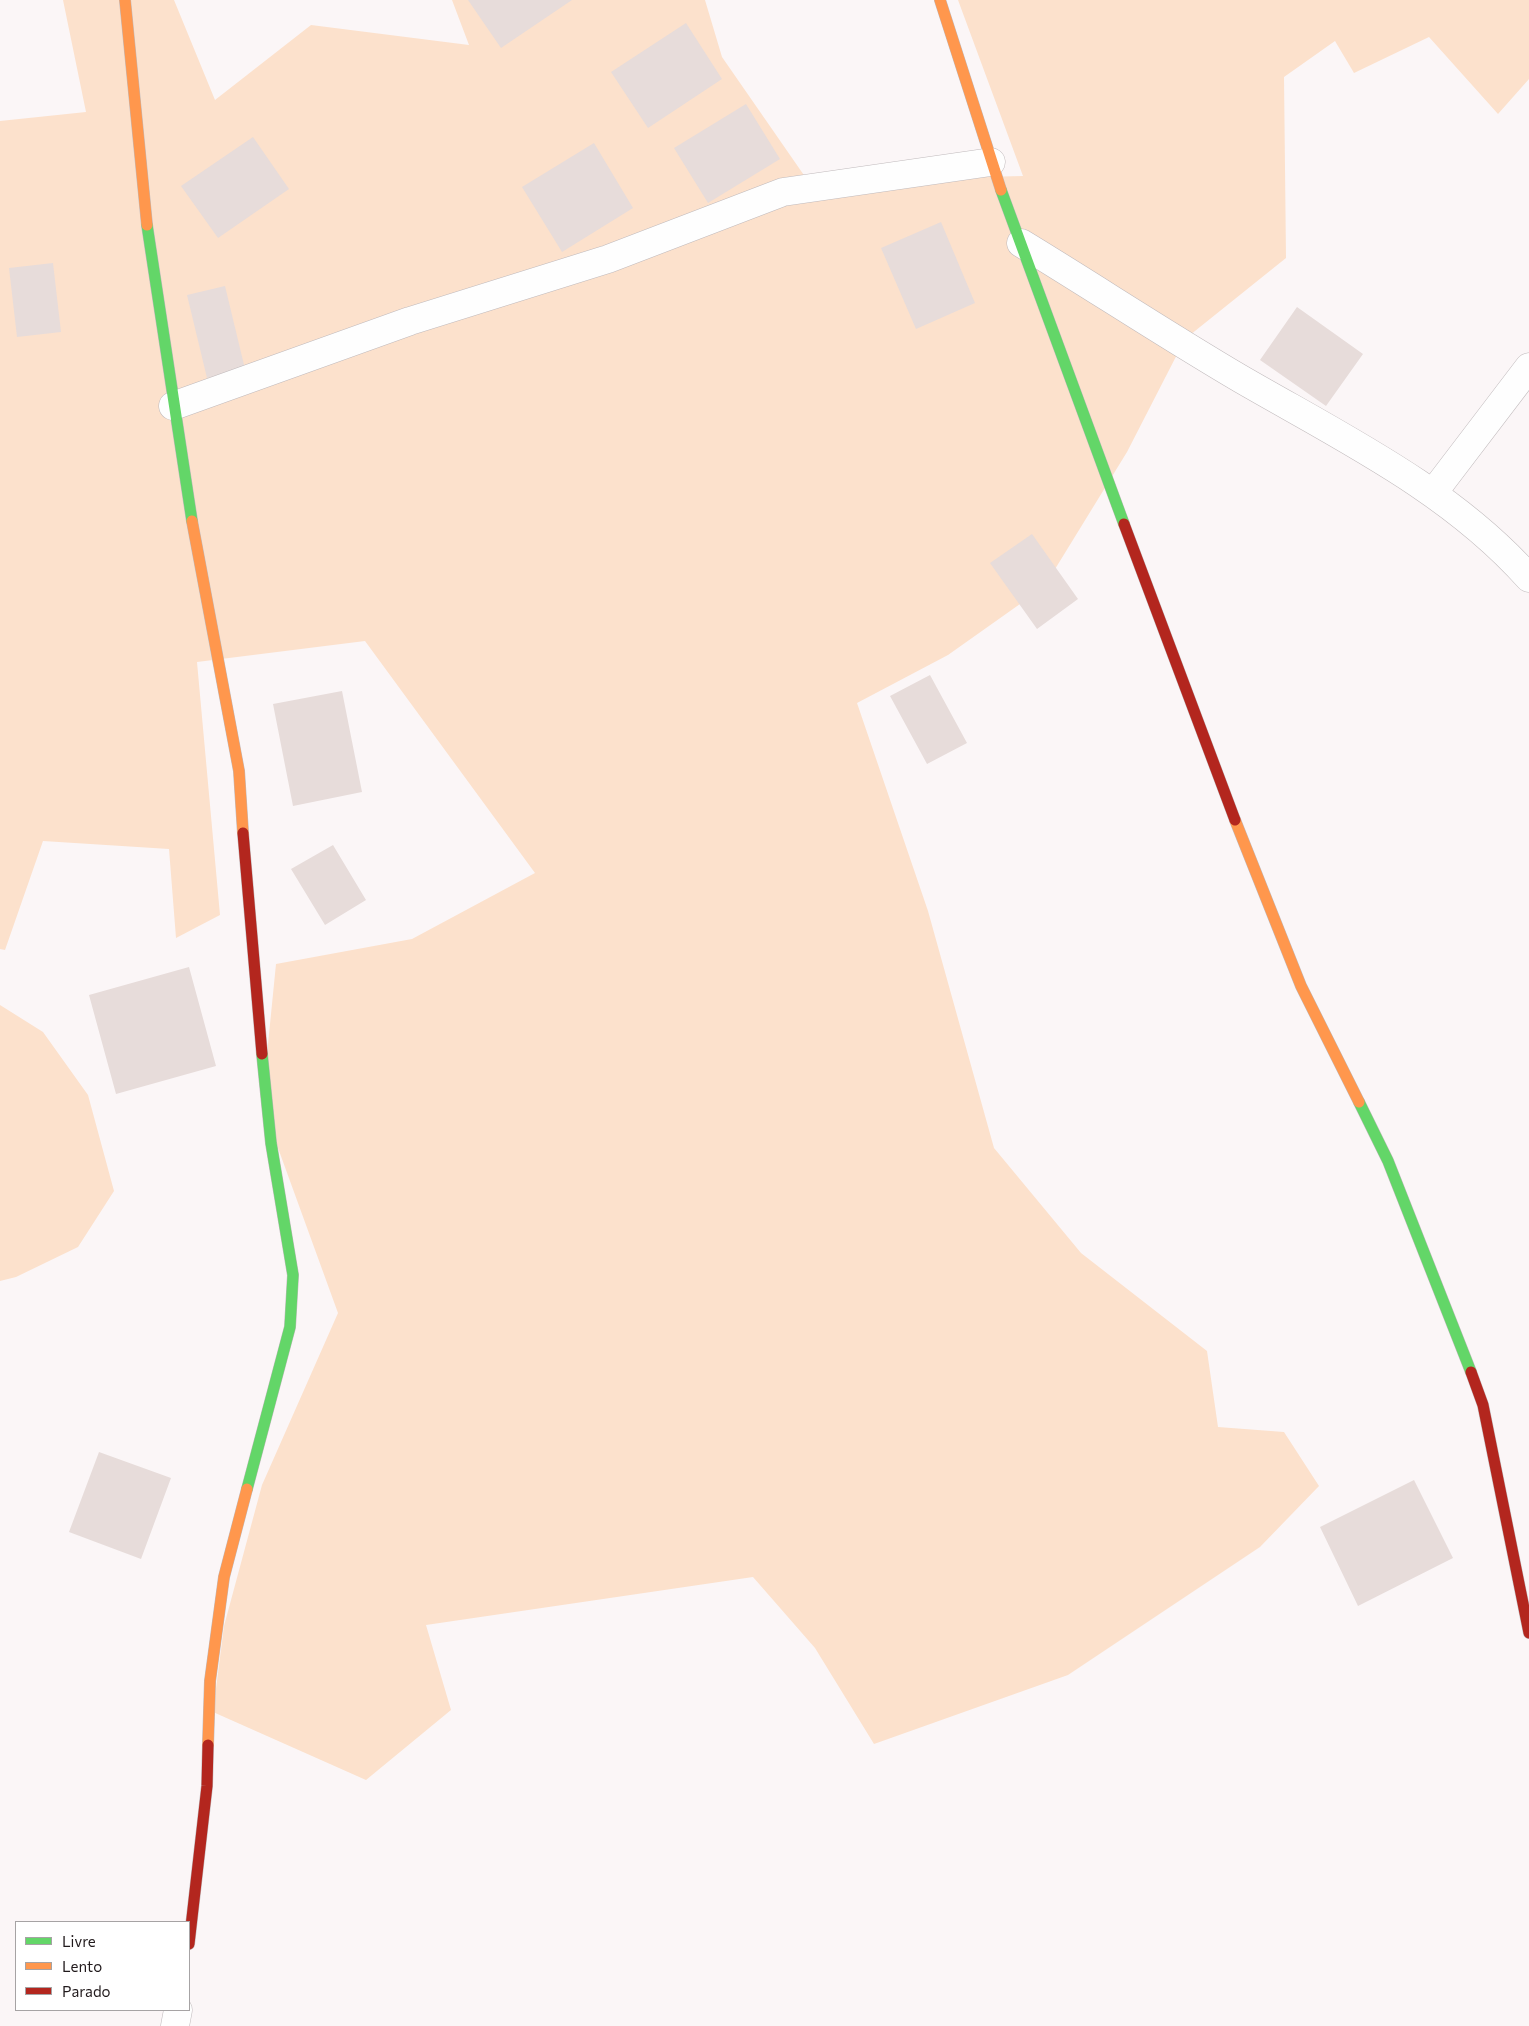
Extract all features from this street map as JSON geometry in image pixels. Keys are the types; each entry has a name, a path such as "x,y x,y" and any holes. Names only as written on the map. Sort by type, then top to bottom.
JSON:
{"street":[{"path":"125,0 148,238 185,483 239,771 256,993 271,1143 293,1275 290,1327 224,1577 210,1681 207,1786 190,1935"},
{"path":"940,0 991,162 1210,758 1302,986 1388,1161 1459,1337 1483,1405 1529,1633"},
{"path":"174,406 410,321 608,259 783,192 991,162"},
{"path":"1021,243 1238,377 1433,493 1490,539 1529,578"},
{"path":"1433,493 1529,367"},
{"path":"175,2026 178,2011"}],"shaded area":[{"path":"63,0 174,0 215,100 311,25 469,45 452,0 705,0 722,57 808,181 1023,176 958,0 1529,0 1529,79 1498,114 1429,37 1354,73 1335,41 1284,77 1286,258 1185,339 1127,452 1044,587 948,655 857,703 928,911 994,1148 1081,1253 1207,1351 1218,1427 1284,1432 1319,1486 1260,1547 1068,1675 874,1744 815,1648 753,1577 426,1625 451,1710 366,1780 213,1712 224,1626 262,1485 338,1313 262,1104 276,964 412,939 535,873 365,641 197,662 220,915 176,938 169,849 43,841 5,950 0,949 0,121 86,112"},
{"path":"0,1005 43,1032 88,1095 114,1191 78,1247 16,1277 0,1281"}],"building":[{"path":"468,0 572,0 501,48"},
{"path":"686,23 722,79 648,128 611,72"},
{"path":"746,104 780,159 708,203 674,148"},
{"path":"253,137 289,189 218,238 181,186"},
{"path":"594,143 633,208 562,252 522,187"},
{"path":"941,222 975,303 916,329 881,248"},
{"path":"53,263 61,332 17,337 9,268"},
{"path":"225,286 245,369 207,378 187,295"},
{"path":"1297,307 1363,354 1326,406 1260,360"},
{"path":"1032,534 1078,599 1037,629 990,563"},
{"path":"930,675 967,743 927,764 890,696"},
{"path":"342,691 362,792 293,806 273,704"},
{"path":"333,845 366,900 325,925 291,869"},
{"path":"189,967 216,1066 116,1094 89,995"},
{"path":"99,1452 171,1478 141,1559 69,1532"},
{"path":"1414,1480 1453,1558 1358,1606 1320,1527"}],"traffic: fast":[{"path":"1001,190 1124,524"},
{"path":"147,225 192,521"},
{"path":"247,1489 290,1327 293,1275 271,1143 262,1054"},
{"path":"1359,1102 1388,1161 1471,1372"}],"traffic: slow":[{"path":"125,0 147,225"},
{"path":"940,0 1001,190"},
{"path":"192,521 239,771 243,833"},
{"path":"1235,820 1301,986 1359,1102"},
{"path":"208,1745 210,1681 224,1577 247,1489"}],"traffic: jam":[{"path":"1124,524 1235,820"},
{"path":"243,833 262,1054"},
{"path":"1471,1372 1483,1405 1529,1633"},
{"path":"190,1935 207,1786 208,1745"}]}
